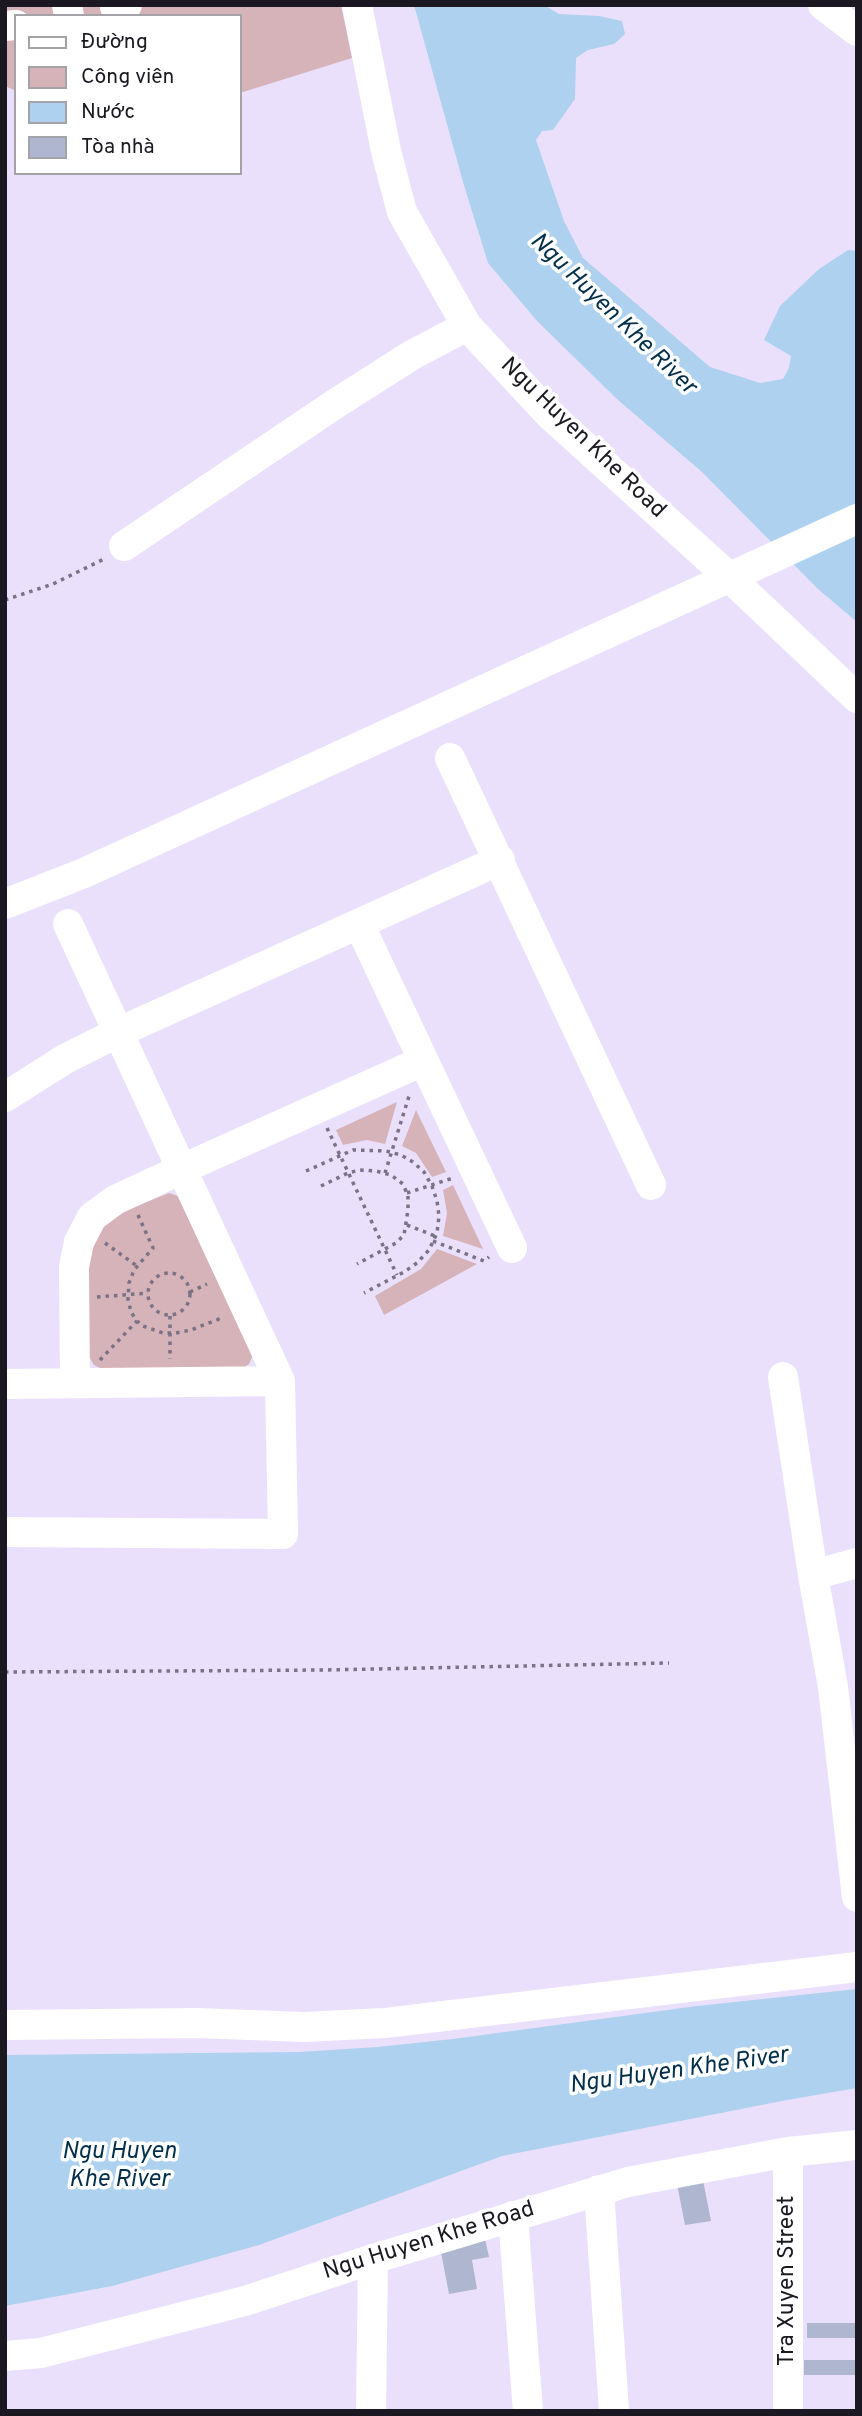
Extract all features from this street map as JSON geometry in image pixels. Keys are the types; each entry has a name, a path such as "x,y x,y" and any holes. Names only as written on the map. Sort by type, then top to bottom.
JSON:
{"street":[{"name":"Ngu Huyen Khe Road","path":"357,5 386,151 402,212 467,326 550,415 857,698"},
{"path":"823,5 857,31"},
{"path":"124,545 335,404 412,355 467,326"},
{"path":"5,904 84,873 857,519"},
{"path":"450,758 651,1185"},
{"path":"5,1097 65,1059 117,1033 500,860"},
{"path":"5,1532 283,1534 280,1381 68,924"},
{"path":"359,924 423,1062 504,1250"},
{"path":"75,1383 74,1267 79,1242 92,1217 116,1200 182,1169 423,1062"},
{"path":"783,1377 833,1687 857,1897"},
{"path":"5,1384 280,1381"},
{"path":"813,1574 857,1563"},
{"path":"5,2025 197,2023 304,2027 385,2023 857,1967"},
{"name":"Ngu Huyen Khe Road","path":"5,2356 41,2353 245,2301 373,2259 628,2182 788,2152 857,2145"},
{"name":"Tra Xuyen Street","path":"788,2152 788,2411"},
{"path":"599,2190 614,2411"},
{"path":"513,2216 527,2411"},
{"path":"371,2411 373,2259"}],"path":[{"path":"5,600 53,584 102,561 124,545"},
{"path":"385,1173 411,1091"},
{"path":"326,1126 397,1275"},
{"path":"306,1171 353,1150 366,1148 391,1152 413,1161 424,1172 432,1186 438,1201 439,1216 434,1239 416,1264 364,1293"},
{"path":"321,1186 360,1170 385,1173 403,1184 407,1193 408,1210 404,1235 396,1243 357,1264"},
{"path":"407,1193 458,1175"},
{"path":"138,1215 153,1248 137,1266 129,1283 131,1312 137,1321 143,1326 170,1333 191,1330 229,1314"},
{"path":"407,1225 484,1261 504,1250"},
{"path":"102,1241 137,1266"},
{"path":"165,1273 180,1276 186,1281 190,1292 187,1307 170,1316 156,1311 148,1300 153,1281 165,1273"},
{"path":"190,1292 214,1281"},
{"path":"92,1297 148,1293"},
{"path":"170,1316 170,1368"},
{"path":"99,1361 137,1321"},
{"path":"5,1672 339,1670 669,1663"}],"green space":[{"path":"5,5 341,5 352,58 242,92 242,14 14,14 14,90 5,86"},
{"path":"397,1102 385,1144 367,1140 343,1145 336,1130"},
{"path":"416,1110 446,1172 432,1177 416,1153 402,1146"},
{"path":"453,1185 483,1249 443,1236 447,1213 443,1190"},
{"path":"169,1193 178,1196 252,1346 249,1364 242,1369 102,1369 94,1365 88,1355 86,1264 98,1229 122,1212"},
{"path":"437,1249 477,1264 384,1315 375,1296 421,1269"}],"water":[{"name":"Ngu Huyen Khe River","path":"414,5 544,5 559,14 599,16 622,21 625,34 614,44 588,50 576,58 575,99 553,130 542,131 536,140 564,221 583,258 710,367 760,383 783,379 791,356 764,340 780,306 819,269 848,250 857,251 857,622 818,589 702,472 618,400 538,322 488,263"},
{"name":"Ngu Huyen Khe River","path":"857,1989 857,2088 502,2156 259,2245 112,2286 5,2306 5,2055 299,2052 377,2047 697,2006"}],"building":[{"path":"703,2180 711,2221 685,2225 677,2184"},
{"path":"485,2239 489,2257 472,2260 477,2289 449,2294 440,2247"},
{"path":"807,2323 857,2323 857,2338 807,2338"},
{"path":"804,2360 855,2360 855,2375 804,2375"}]}
